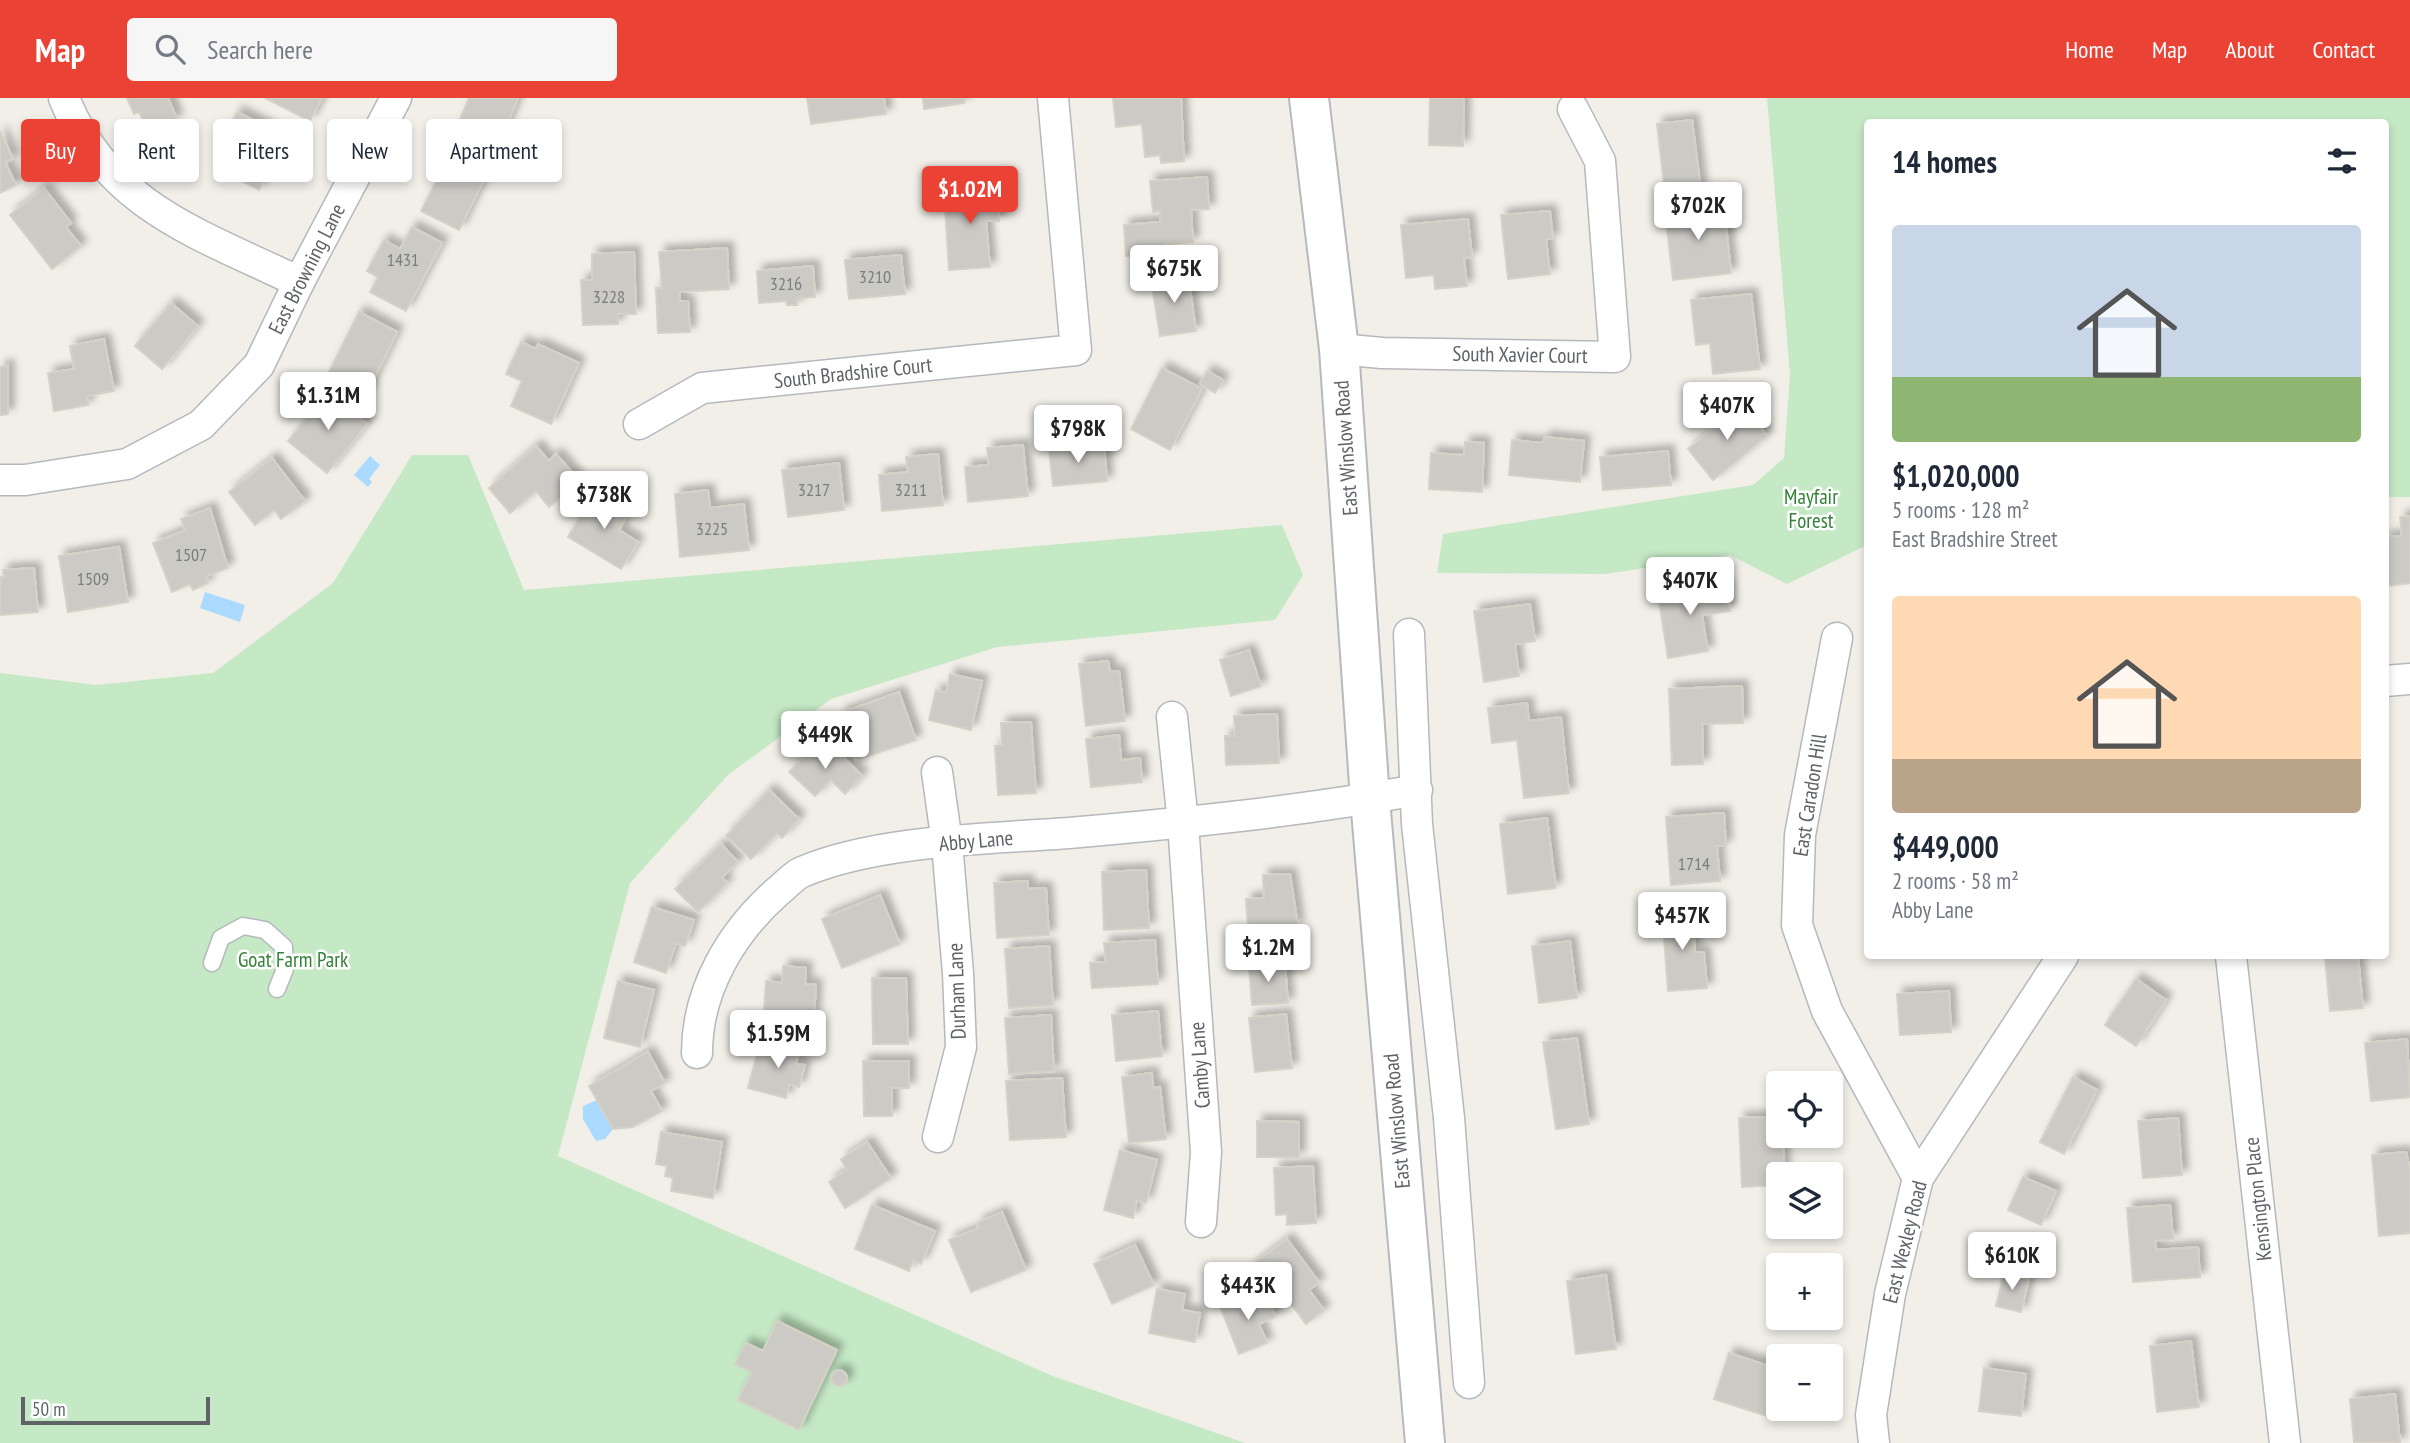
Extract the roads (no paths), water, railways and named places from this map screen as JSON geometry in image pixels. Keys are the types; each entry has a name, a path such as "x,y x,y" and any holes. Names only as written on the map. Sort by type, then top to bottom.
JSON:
{"main road":[{"name":"East Winslow Road","path":"1309,98 1339,349 1370,799 1425,1443"}],"street":[{"path":"64,98 90,148 136,197 161,215 299,282"},
{"name":"East Browning Lane","path":"0,480 25,480 127,464 201,425 259,365 299,282 396,98"},
{"name":"South Bradshire Court","path":"639,424 702,388 1076,350 1053,98"},
{"name":"South Xavier Court","path":"1339,349 1382,353 1615,357 1600,162 1573,109"},
{"path":"1409,634 1417,824 1449,1118 1469,1383"},
{"name":"East Caradon Hill","path":"1837,638 1800,835 1797,925 1827,1012 1918,1178"},
{"path":"2389,681 2410,679"},
{"name":"Camby Lane","path":"1172,717 1183,823 1206,1152 1201,1222"},
{"name":"Durham Lane","path":"937,772 947,843 961,1047 938,1137"},
{"path":"1370,799 1417,790"},
{"name":"Abby Lane","path":"697,1053 697,1022 717,968 751,916 800,873 867,854 947,843 1183,823 1370,799"},
{"name":"East Wexley Road","path":"1874,1443 1871,1415 1890,1294 1918,1178 2061,959"},
{"name":"Kensington Place","path":"2231,959 2285,1443"}],"lane":[{"path":"212,963 221,938 243,926 265,930 284,947 285,970 277,989"}],"water":[{"path":"370,456 380,465 369,479 372,482 368,487 354,475"},
{"path":"205,592 245,605 240,622 200,608"},
{"path":"597,1100 613,1129 605,1139 596,1141 583,1119 583,1106"}],"park label":[{"name":"Mayfair Forest","path":"1811,509"},
{"name":"Goat Farm Park","path":"293,960"}]}
